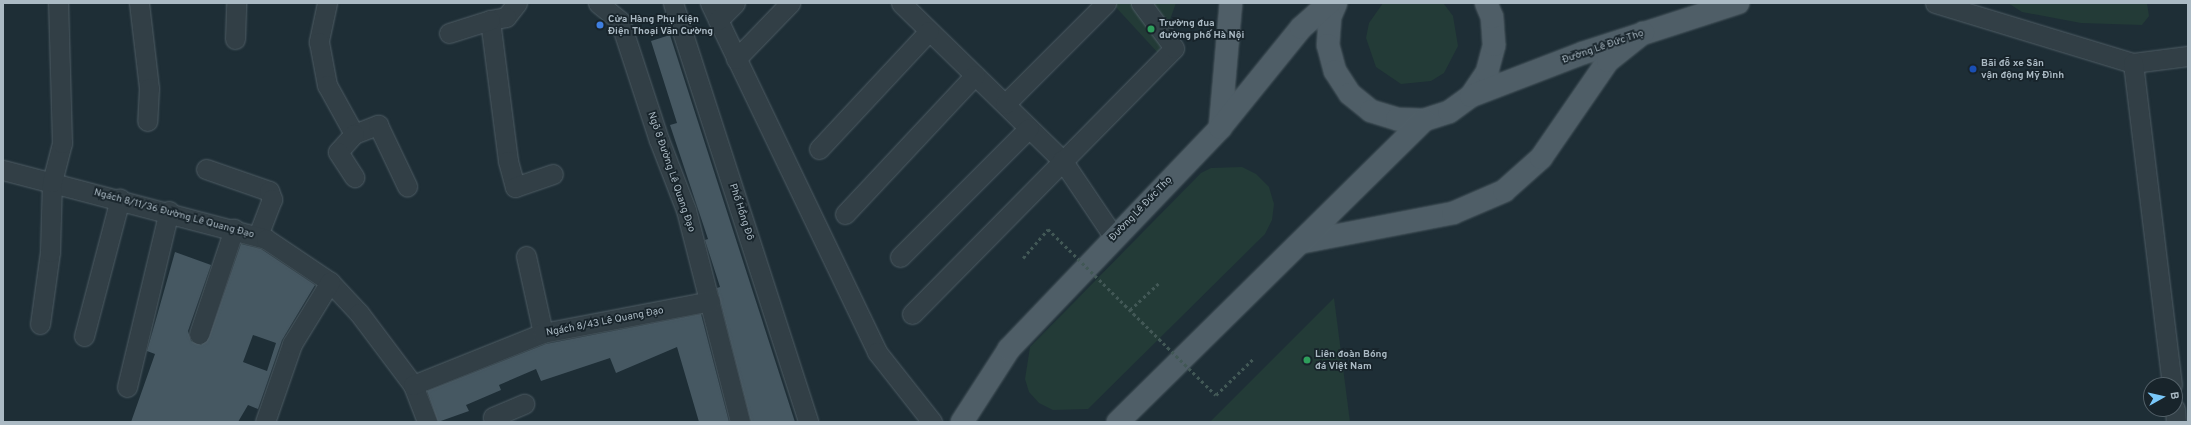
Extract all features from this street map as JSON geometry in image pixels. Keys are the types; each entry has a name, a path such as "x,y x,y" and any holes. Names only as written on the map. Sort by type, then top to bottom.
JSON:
{"main road":[{"path":"1220,128 1231,3"},
{"name":"Đường Lê Đức Thọ","path":"962,422 1009,349 1114,237 1220,128 1301,28 1329,3"},
{"path":"1336,3 1330,17 1328,45 1335,71 1350,94 1371,111 1397,120 1424,120 1449,112 1471,96 1487,72 1494,45 1492,17 1486,3"},
{"name":"Đường Lê Đức Thọ","path":"1471,96 1643,33 1738,3"},
{"path":"1303,242 1453,213 1504,191 1541,158 1608,61 1643,33"},
{"path":"1118,422 1303,242 1424,120"}],"street":[{"path":"40,324 50,252 52,182 62,143 58,3"},
{"path":"139,3 149,88 147,121"},
{"path":"235,39 236,3"},
{"path":"327,3 319,42 321,62 328,85 354,134"},
{"path":"450,33 490,20 506,17 517,3"},
{"name":"Ngõ 8 Đường Lê Quang Đạo","path":"598,3 620,21 659,140 686,210 740,422"},
{"name":"Phố Hồng Đô","path":"673,3 808,422"},
{"path":"710,3 877,352 932,422"},
{"path":"718,20 735,3"},
{"path":"736,59 790,3"},
{"path":"901,3 1062,160 1114,237"},
{"path":"1005,104 1106,3"},
{"path":"912,314 1174,48 1141,3"},
{"path":"1935,3 2133,63 2188,56"},
{"path":"490,20 515,188 552,174"},
{"path":"819,149 929,31"},
{"path":"2133,63 2171,377"},
{"path":"845,214 975,75"},
{"path":"354,177 338,152 354,134 378,125 407,186"},
{"path":"900,257 1029,128"},
{"path":"206,169 269,191 272,199 258,236"},
{"name":"Ngách 8/11/36 Đường Lê Quang Đạo","path":"3,170 120,198 258,236 330,282 359,313 413,385 427,422"},
{"path":"84,336 120,198"},
{"path":"127,387 169,211"},
{"path":"199,334 234,229"},
{"path":"526,256 543,333"},
{"path":"265,422 292,344 330,282"},
{"name":"Ngách 8/43 Lê Quang Đạo","path":"413,385 543,333 710,301"},
{"path":"494,422 493,417 524,404"}],"path":[{"path":"1024,258 1048,229 1216,395 1253,359"},
{"path":"1130,310 1159,282"}],"green space":[{"name":"Trường đua đường phố Hà Nội","path":"1112,3 1176,3 1158,53"},
{"path":"1383,3 1444,4 1453,16 1458,46 1444,73 1431,81 1401,84 1376,67 1366,38 1369,23"},
{"path":"2008,3 2147,3 2149,16 2142,25 2081,23 2022,12"},
{"path":"1242,167 1256,174 1269,187 1274,204 1272,220 1265,234 1088,409 1053,410 1039,403 1029,392 1025,379 1030,347 1201,173 1211,168"},
{"name":"Liên đoàn Bóng đá Việt Nam","path":"1334,298 1350,422 1210,422"}],"building":[{"path":"670,35 795,422 751,422 717,288 720,287 705,240 708,239 670,125 677,123 651,41"},
{"path":"241,244 261,249 315,285 282,340 258,409 248,405 238,422 131,422 155,354 147,351 175,252 211,265 188,331 191,341 201,345 209,337","holes":["253,335 276,343 267,371 243,362"]},
{"path":"701,314 729,422 699,422 677,347 616,373 610,358 541,381 536,369 499,385 501,390 466,405 469,411 438,422 427,391 546,344"}],"place":[{"name":"Cửa Hàng Phụ Kiện Điện Thoại Văn Cường","path":"600,25"},
{"name":"Trường đua đường phố Hà Nội","path":"1151,29"},
{"name":"Bãi đỗ xe Sân vận động Mỹ Đình","path":"1973,69"},
{"name":"Liên đoàn Bóng đá Việt Nam","path":"1307,360"}]}
